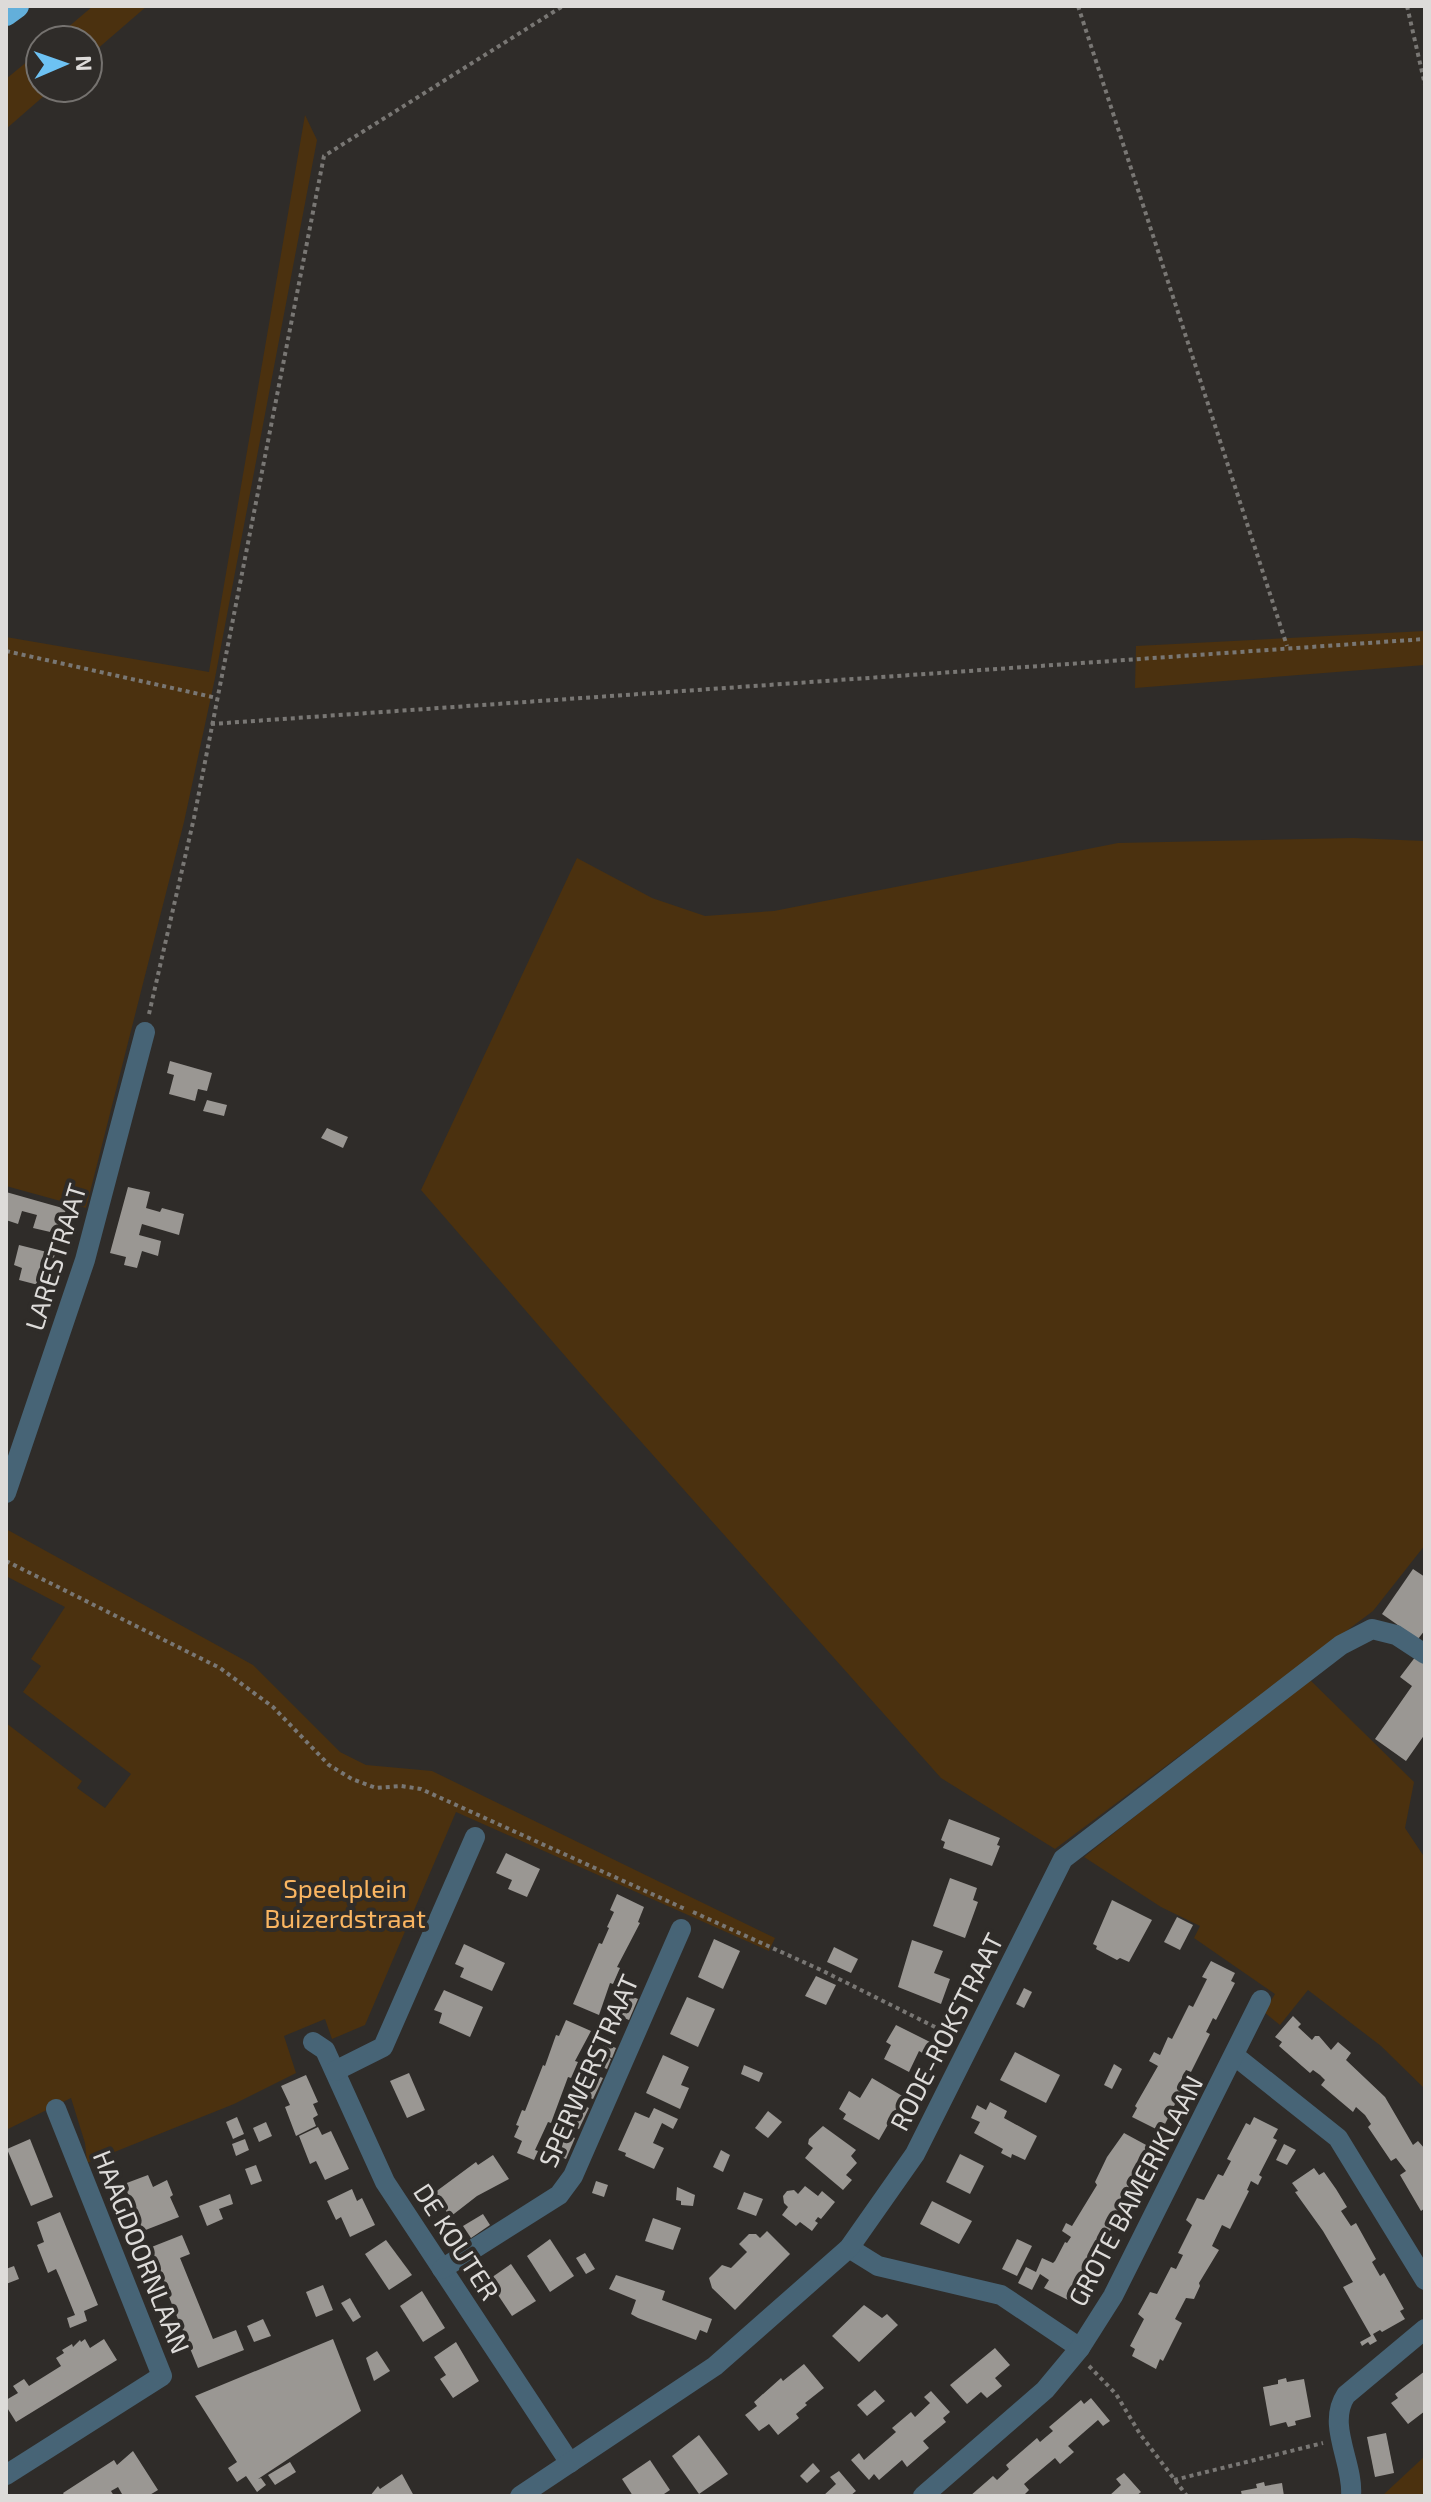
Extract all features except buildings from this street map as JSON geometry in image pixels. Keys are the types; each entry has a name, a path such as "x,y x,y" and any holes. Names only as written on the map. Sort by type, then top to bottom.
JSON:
{"street":[{"name":"LARESTRAAT","path":"6,1493 85,1260 145,1032"},
{"name":"RODE-ROKSTRAAT","path":"520,2496 715,2366 849,2248 915,2154 1063,1859 1341,1645 1372,1629 1396,1635 1425,1654"},
{"path":"335,2071 383,2047 475,1837"},
{"name":"SPERWERSTRAAT","path":"442,2269 559,2195 566,2186 681,1929"},
{"name":"GROTE BAMERIKLAAN","path":"923,2496 1045,2390 1078,2351 1113,2296 1261,2000"},
{"name":"DE KOUTER","path":"313,2042 325,2050 385,2182 570,2463"},
{"name":"GROTE BAMERIKLAAN","path":"1235,2056 1338,2138 1355,2161 1425,2280"},
{"name":"HAAGDOORNLAAN","path":"6,2475 162,2376 56,2109"},
{"name":"GROTE BAMERIKLAAN","path":"849,2248 878,2266 1001,2295 1078,2351"},
{"path":"1351,2496 1352,2485 1338,2418 1339,2407 1346,2395 1425,2329"}],"path":[{"path":"145,1032 194,818 324,156 563,6"},
{"path":"1078,6 1287,647"},
{"path":"1407,6 1425,85"},
{"path":"211,724 1425,639"},
{"path":"6,651 217,698"},
{"path":"6,1561 220,1668 273,1707 329,1765 352,1779 376,1788 401,1786 421,1789 821,1970 969,2044"},
{"path":"1078,2351 1116,2394 1140,2434 1187,2496"},
{"path":"1174,2480 1342,2438"}],"green space":[{"path":"93,6 147,6 104,43 104,24 72,24"},
{"path":"24,64 24,104 35,104 6,129 6,79"},
{"path":"305,115 317,140 215,678 184,822 86,1208 6,1186 6,637 209,672"},
{"path":"1425,631 1425,665 1135,688 1136,646"},
{"path":"1353,838 1425,841 1425,1545 1373,1611 1055,1849 941,1778 421,1190 577,858 652,898 705,916 774,911 1118,843"},
{"name":"Speelplein Buizerdstraat","path":"6,1529 253,1665 340,1752 366,1765 432,1771 775,1938 769,1951 456,1812 365,2025 332,2039 325,2019 284,2036 296,2073 234,2104 87,2163 85,2143 71,2098 6,2130 6,1723 82,1781 77,1788 105,1808 131,1774 23,1692 41,1666 31,1659 65,1607 6,1576"},
{"path":"1308,1678 1414,1782 1405,1828 1425,1858 1425,2089 1381,2046 1308,1990 1280,2025 1264,2012 1275,1994 1194,1938 1200,1926 1161,1907 1084,1857"},
{"path":"1425,2456 1425,2496 1382,2496"}]}
